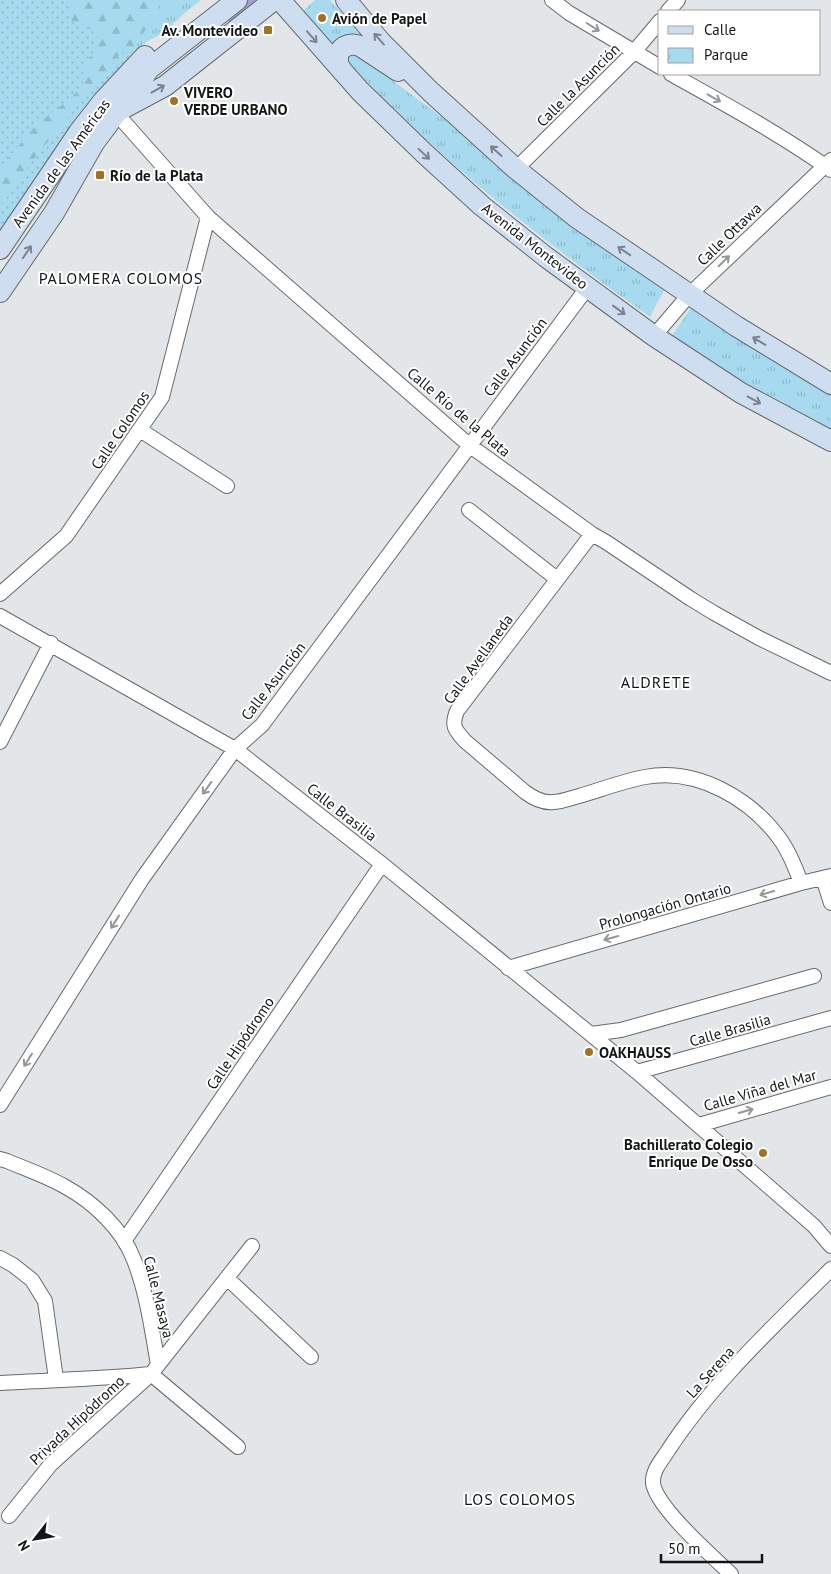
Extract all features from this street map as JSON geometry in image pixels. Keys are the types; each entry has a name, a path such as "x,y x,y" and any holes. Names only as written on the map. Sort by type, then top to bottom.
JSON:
{"street":[{"name":"Avenida de las Américas","path":"0,248 79,132 104,100 141,60 214,0"},
{"name":"Avenida de las Américas","path":"0,292 54,213 94,143 150,68 237,0"},
{"name":"Avenida de las Américas","path":"116,112 165,86 274,0"},
{"name":"Avenida Montevideo","path":"280,0 343,72 425,154 476,200 546,257 654,336 740,393 831,441"},
{"path":"346,0 380,41 431,92 516,169 577,218 736,326 831,384"},
{"path":"552,0 569,13 658,66"},
{"path":"669,10 678,0"},
{"name":"Calle la Asunción","path":"516,169 634,53 658,23"},
{"path":"343,72 338,64 338,53 346,46 360,46 431,92"},
{"path":"673,75 829,165"},
{"name":"Calle Río de la Plata","path":"116,112 208,217 469,445 592,534 690,599 759,638 831,673"},
{"name":"Calle Ottawa","path":"654,336 689,295 829,165"},
{"name":"Calle Colomos","path":"0,594 66,536 162,397 208,217"},
{"name":"Calle Asunción","path":"0,1105 142,879 235,748 262,725 469,445 588,288"},
{"path":"140,430 227,486"},
{"path":"469,510 557,579"},
{"name":"Calle Avellaneda","path":"592,534 457,712 454,726 465,741 525,792 541,801 553,802 645,777 662,775 678,776 707,784 739,799 760,816 782,843 802,883"},
{"name":"Calle Brasilia","path":"0,616 235,748 382,864 637,1072 814,1226 831,1246"},
{"path":"0,742 51,643"},
{"name":"Calle Hipódromo","path":"124,1241 382,864"},
{"path":"827,877 831,904"},
{"name":"Prolongación Ontario","path":"508,968 827,877"},
{"path":"591,1034 621,1030 814,976"},
{"name":"Calle Brasilia","path":"637,1072 831,1018"},
{"name":"Calle Viña del Mar","path":"699,1125 831,1086"},
{"name":"Calle Masaya","path":"0,1159 64,1186 90,1204 111,1223 134,1259 144,1291 155,1370"},
{"name":"Privada Hipódromo","path":"9,1516 51,1464 155,1370 252,1246"},
{"path":"0,1258 13,1265 32,1280 45,1301 56,1380"},
{"name":"La Serena","path":"731,1574 669,1513 656,1494 653,1482 656,1469 680,1433 715,1387 831,1269"},
{"path":"227,1278 310,1357"},
{"path":"0,1383 113,1378 155,1370 238,1447"}],"green space":[{"path":"0,0 165,0 161,3 132,53 101,100 0,239"},
{"path":"72,0 199,0 162,34 120,54 32,161 0,207 0,168 38,123 77,92 83,83 83,68 95,50 93,45 100,43 90,29 70,19 68,10"},
{"path":"165,0 201,0 132,53 161,3"},
{"path":"315,0 330,0 373,48 335,49 302,12"},
{"path":"353,48 373,66 469,137 552,211 665,289 650,317 519,219 426,139 383,99 346,59"},
{"path":"692,306 831,394 831,430 762,393 671,337"}],"waterway":[{"path":"234,17 257,0"}],"place":[{"name":"Avión de Papel","path":"322,18"},
{"name":"Av. Montevideo","path":"268,30"},
{"name":"VIVERO VERDE URBANO","path":"174,101"},
{"name":"Río de la Plata","path":"100,175"},
{"name":"OAKHAUSS","path":"589,1052"},
{"name":"Bachillerato Colegio Enrique De Osso","path":"763,1153"}],"district":[{"name":"PALOMERA COLOMOS","path":"121,278"},
{"name":"ALDRETE","path":"656,682"},
{"name":"LOS COLOMOS","path":"520,1499"}]}
